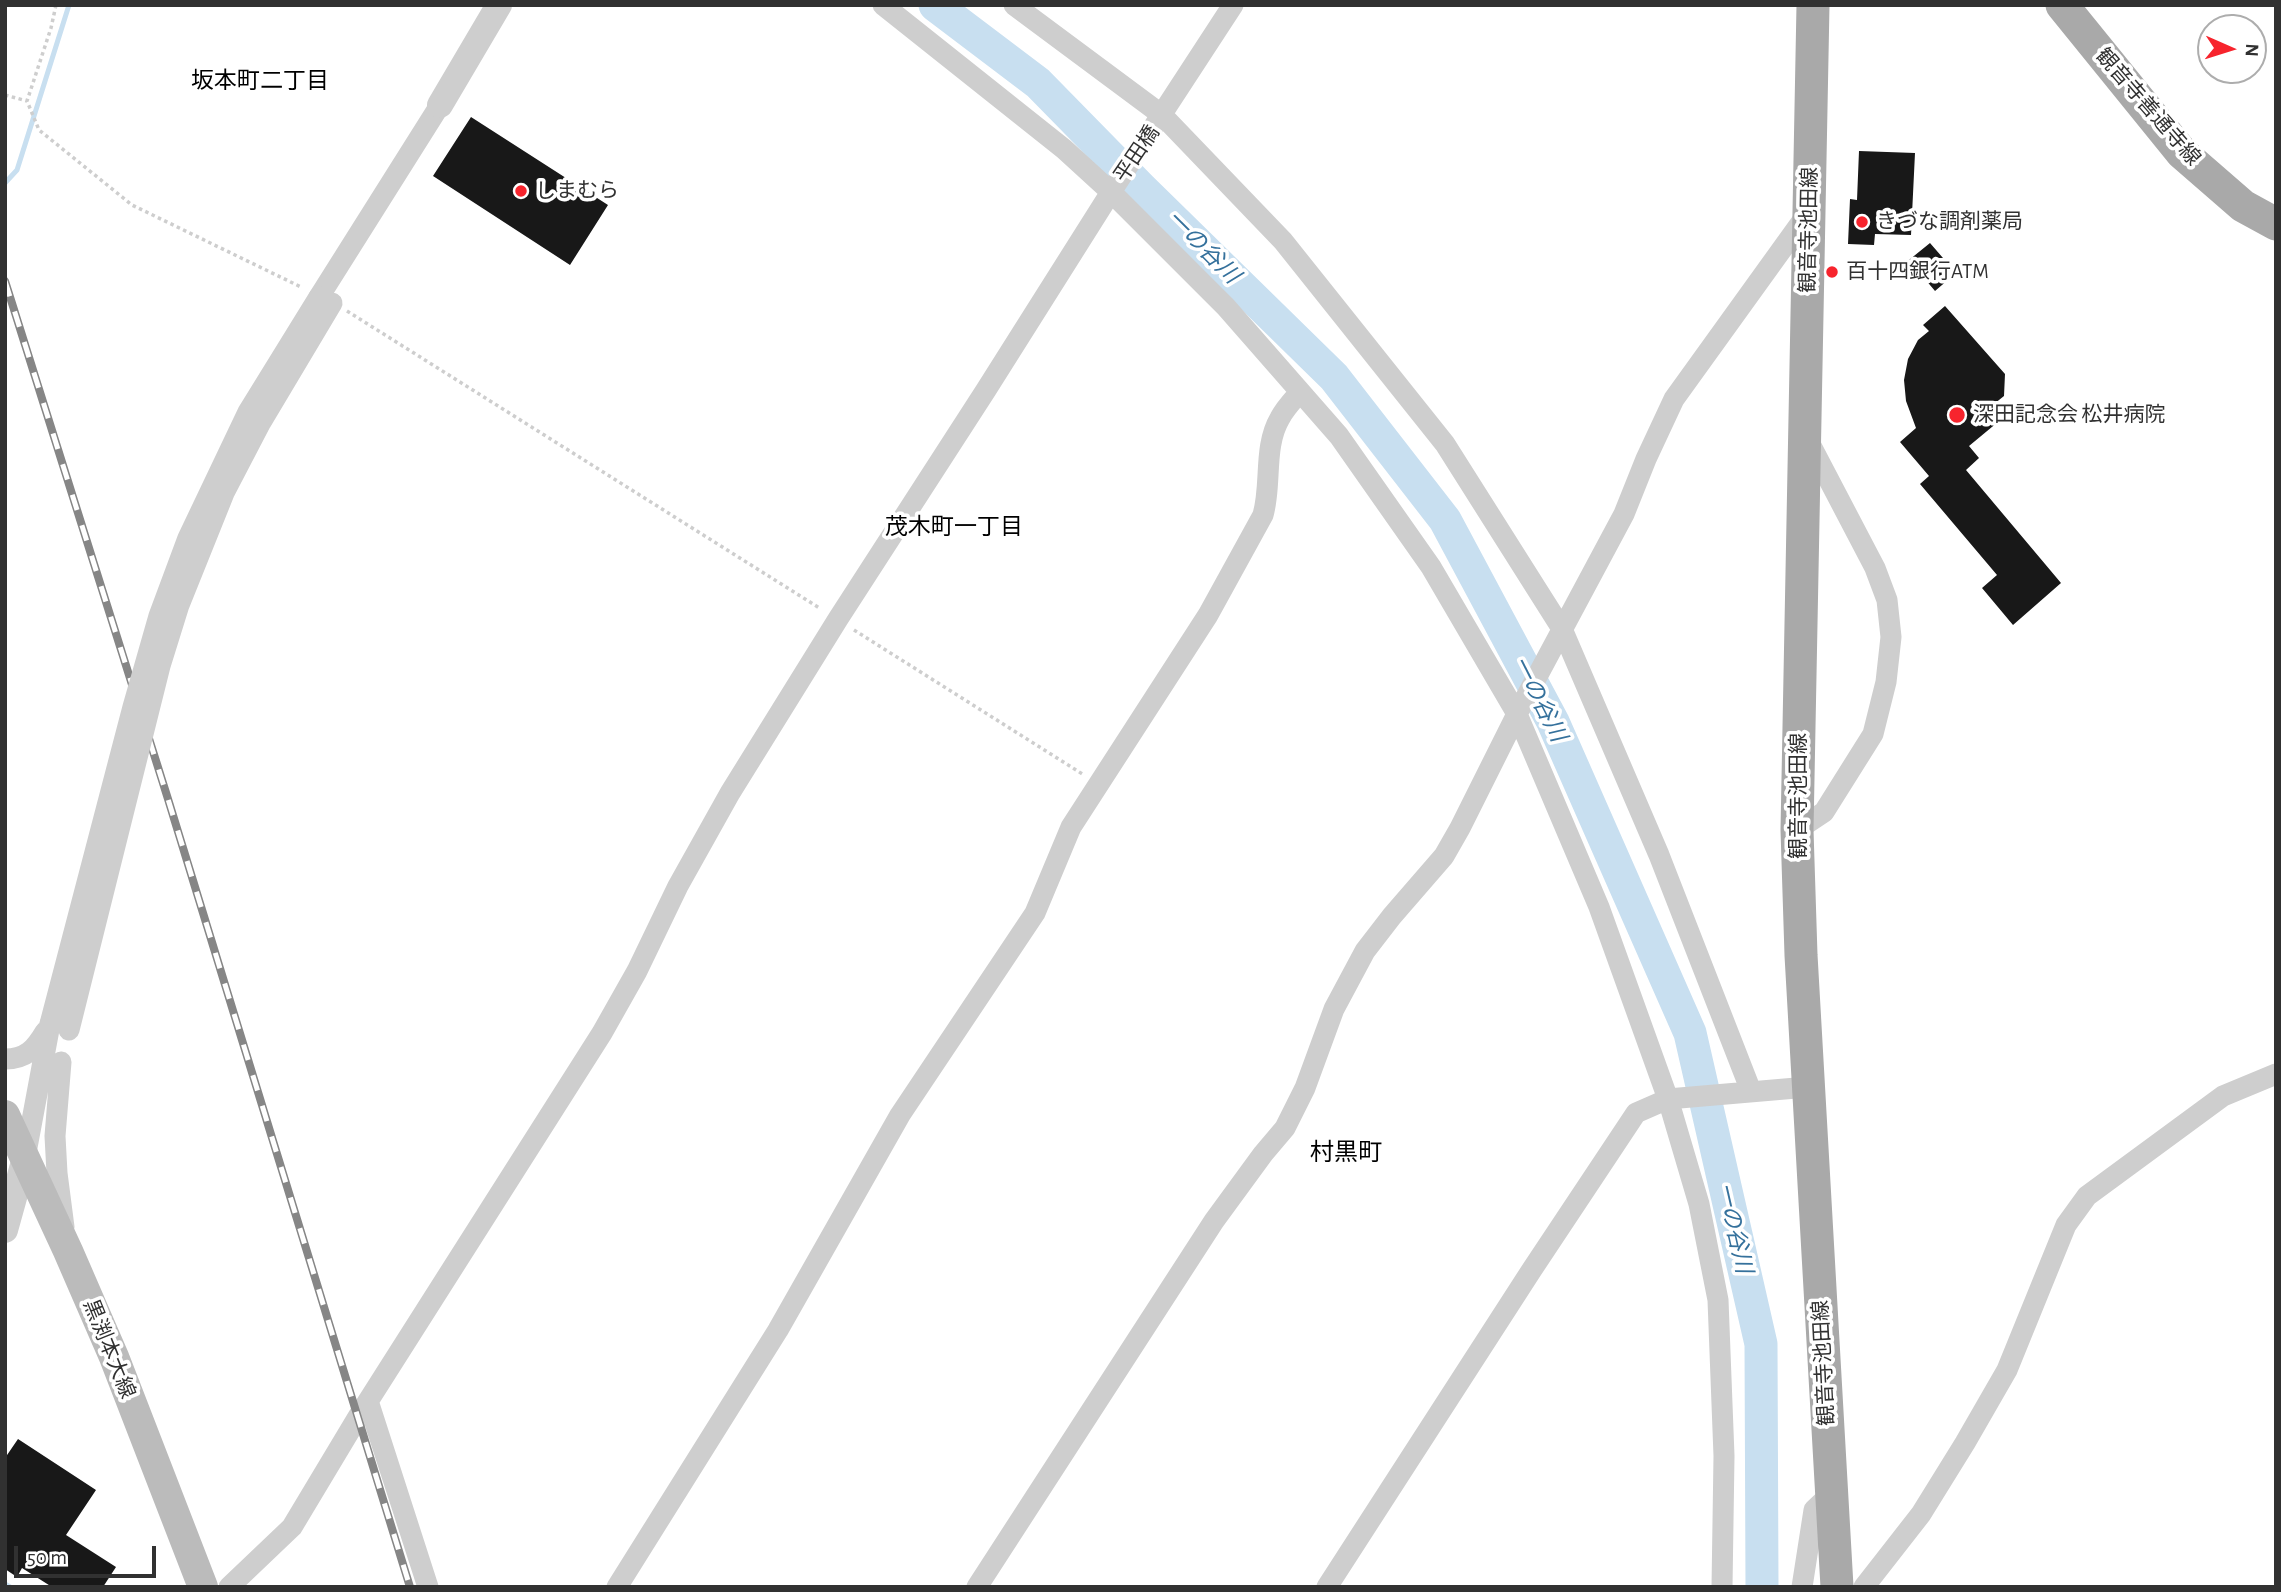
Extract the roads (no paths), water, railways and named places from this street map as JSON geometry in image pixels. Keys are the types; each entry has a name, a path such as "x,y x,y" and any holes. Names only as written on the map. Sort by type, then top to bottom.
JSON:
{"main road":[{"name":"観音寺池田線","path":"1813,5 1797,830 1808,1087 1837,1587"},
{"name":"観音寺善通寺線","path":"2062,5 2182,153 2243,206 2276,224"},
{"name":"黒渕本大線","path":"5,1115 114,1357 203,1587"}],"street":[{"path":"5,1230 25,1158 35,1106 60,1027 160,666 195,562 224,493 325,299 499,5"},
{"path":"883,5 1064,149 1226,307 1339,436 1432,567 1517,713 1599,907 1668,1099 1699,1204 1718,1300 1724,1456 1722,1587"},
{"path":"1014,5 1162,115 1283,241 1445,444 1562,629 1659,855 1751,1091"},
{"name":"平田橋","path":"229,1587 292,1527 368,1401 603,1033 637,971 678,886 730,793 1111,192 1234,5"},
{"path":"977,1587 1214,1221 1285,1128 1305,1088 1334,1009 1365,951 1444,856 1624,514 1674,399 1810,212"},
{"path":"68,1251 57,1173 55,1136 61,1062 60,1027 133,707 159,616 188,538 248,412 325,299"},
{"path":"617,1587 778,1330 900,1115 1035,914 1071,827 1208,615 1263,515 1273,431 1280,416 1300,392"},
{"path":"1797,830 1824,813 1873,734 1886,682 1891,637 1887,600 1875,568 1806,436"},
{"path":"5,1059 28,1055 60,1027"},
{"path":"25,1158 61,1062"},
{"path":"1864,1587 1921,1514 2001,1380 2022,1337 2066,1225 2087,1196 2222,1096 2276,1074"},
{"path":"1327,1587 1523,1282 1636,1113 1668,1099 1808,1087"},
{"path":"5,1106 20,1117 28,1116 35,1106"},
{"path":"368,1401 428,1587"},
{"path":"1801,1587 1814,1510 1832,1493"}],"waterway":[{"path":"5,183 17,170 69,5"},
{"name":"一の谷川","path":"935,5 1038,83 1334,377 1445,520 1553,722 1690,1033 1761,1344 1762,1587"},
{"path":"5,1584 10,1587"}],"railway":[{"path":"5,281 168,799 410,1587"}],"place":[{"name":"しまむら","path":"521,191"},
{"name":"きづな調剤薬局","path":"1862,222"},
{"name":"百十四銀行ATM","path":"1832,272"},
{"name":"深田記念会 松井病院","path":"1957,415"}],"district":[{"name":"坂本町二丁目","path":"260,81"},
{"name":"茂木町一丁目","path":"954,527"},
{"name":"村黒町","path":"1346,1153"}]}
